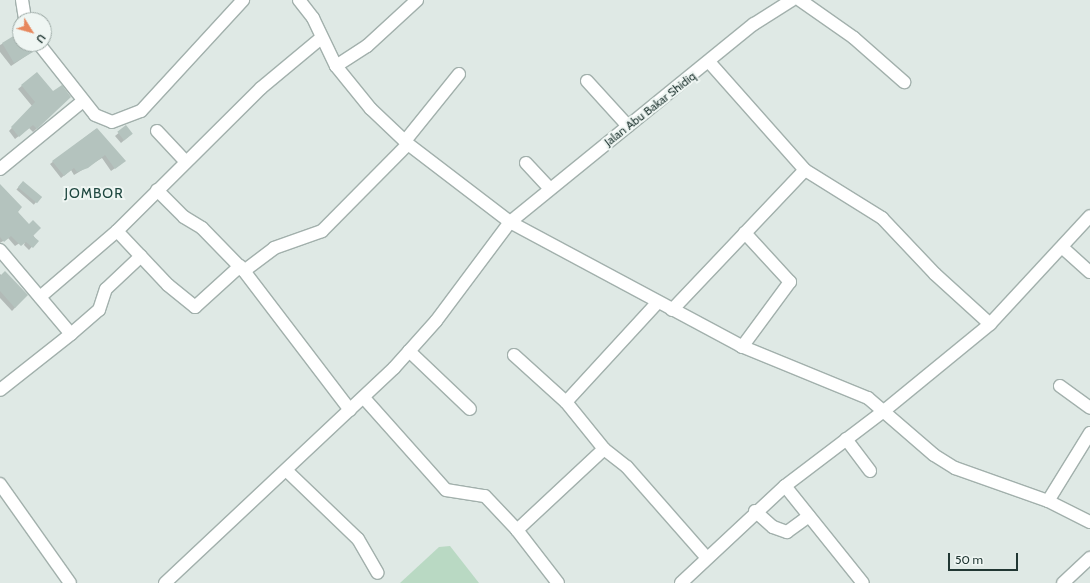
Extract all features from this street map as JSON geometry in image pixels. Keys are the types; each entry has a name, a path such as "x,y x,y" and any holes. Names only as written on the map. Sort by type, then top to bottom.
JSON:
{"street":[{"path":"22,0 24,12"},
{"path":"45,52 83,101 103,121 112,122 141,111 243,0"},
{"path":"299,0 313,18 320,39 336,66 371,109 406,142 510,222 657,303 742,347 824,378 885,410 942,461 1048,501 1090,522"},
{"path":"336,66 367,46 417,0"},
{"name":"Jalan Abu Bakar Shidiq","path":"165,583 364,398 409,351 510,222 754,24 792,0"},
{"path":"800,0 854,38 904,82"},
{"path":"40,297 117,231 261,88 320,39"},
{"path":"709,62 805,170 882,218 935,274 990,324"},
{"path":"117,231 140,256 195,307 242,269 274,248 322,231 406,142 459,74"},
{"path":"587,81 628,126"},
{"path":"0,169 83,101"},
{"path":"157,131 186,162"},
{"path":"526,162 550,189"},
{"path":"672,310 805,170"},
{"path":"157,190 184,218 202,228 242,269 350,410"},
{"path":"682,582 755,511 785,486 885,410 990,324 1063,248 1090,216"},
{"path":"742,347 790,282 745,234"},
{"path":"1063,248 1090,272"},
{"path":"0,250 71,334"},
{"path":"0,390 99,310 105,290 140,256"},
{"path":"566,402 657,303"},
{"path":"409,351 470,408"},
{"path":"514,356 566,402 604,449 627,467 706,557"},
{"path":"1060,386 1090,408"},
{"path":"364,398 446,490 485,496 517,530 558,583"},
{"path":"1048,501 1090,433"},
{"path":"846,439 870,471"},
{"path":"517,530 604,449"},
{"path":"287,471 358,539 378,573"},
{"path":"0,484 70,583"},
{"path":"785,486 863,583"},
{"path":"755,511 773,527 787,532 809,516"},
{"path":"1063,583 1090,558"}],"green space":[{"path":"450,546 479,583 400,583 439,547"}],"building":[{"path":"12,37 12,52 33,52 14,63 2,43"},
{"path":"37,72 53,91 62,85 71,97 37,129 33,125 19,137 11,127 35,102 21,85"},
{"path":"126,125 133,134 124,140 117,132"},
{"path":"97,128 126,161 115,169 105,155 88,168 77,172 74,168 64,176 52,161"},
{"path":"23,181 42,197 37,203 18,187"},
{"path":"0,184 22,207 18,212 29,224 33,220 41,228 33,236 39,241 33,248 26,242 21,246 11,236 4,242 0,237"},
{"path":"5,271 28,295 15,308 0,291 0,276"}],"district":[{"name":"JOMBOR","path":"94,193"}]}
